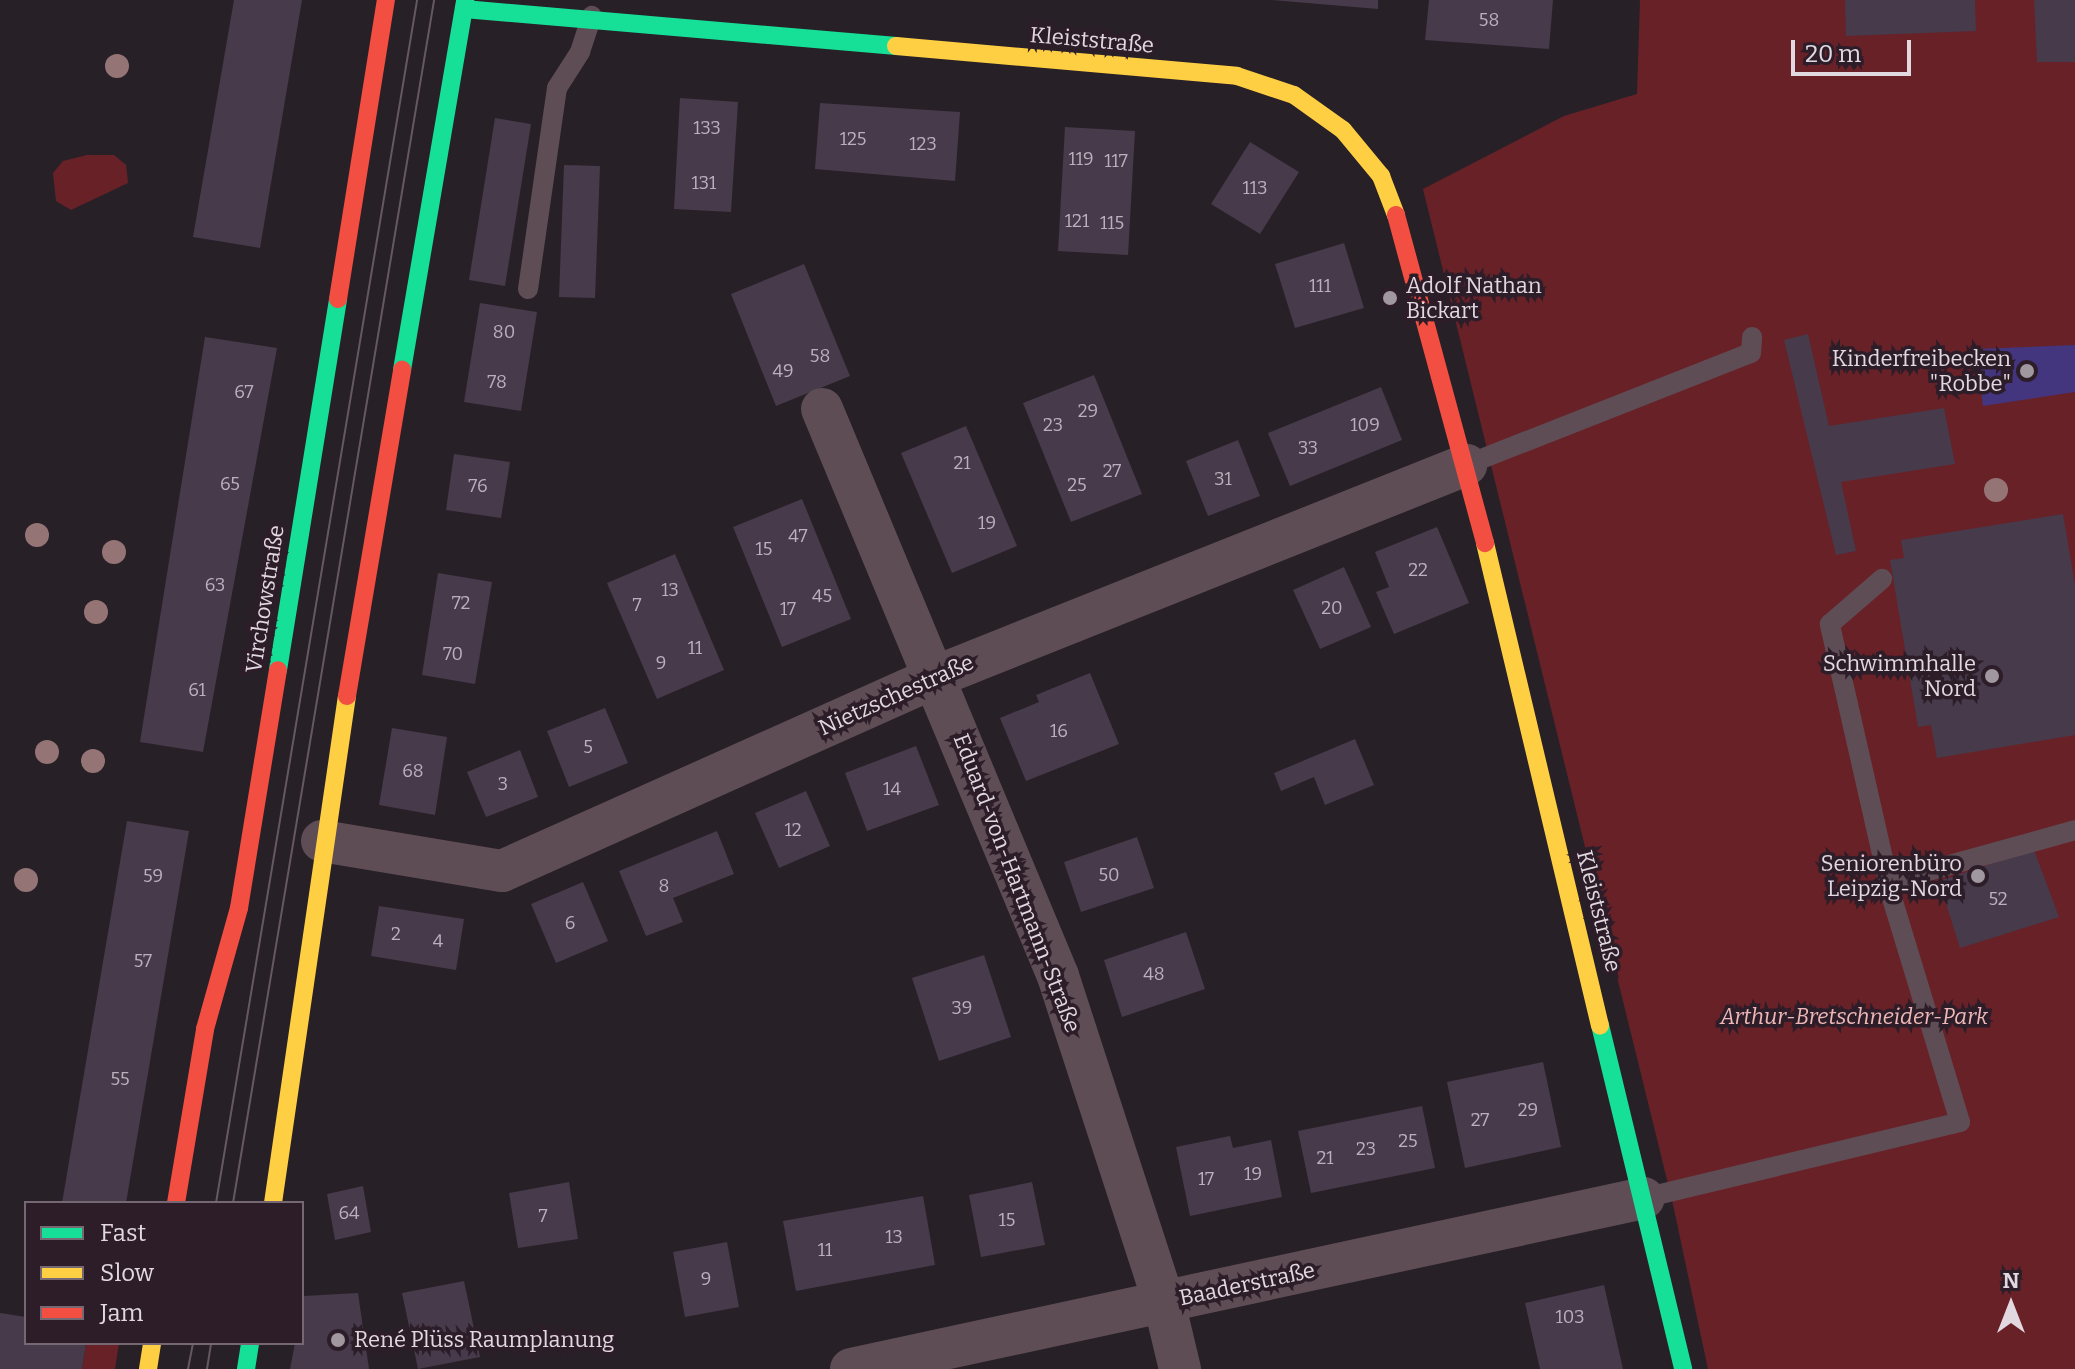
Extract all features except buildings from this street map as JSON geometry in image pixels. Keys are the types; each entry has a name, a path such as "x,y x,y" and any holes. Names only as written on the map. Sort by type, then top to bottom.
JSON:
{"main road":[{"name":"Virchowstraße","path":"176,1201 205,1029 239,908 386,0"},
{"name":"Kleiststraße","path":"464,4 592,10 1237,76 1294,95 1343,130 1381,176 1403,232 1466,465 1683,1369"},
{"path":"273,1201 299,1045 322,841 464,4"},
{"path":"148,1369 152,1345"},
{"path":"246,1369 250,1345"}],"street":[{"name":"Eduard-von-Hartmann-Straße","path":"822,409 937,676 1058,976 1164,1302 1180,1369"},
{"name":"Nietzschestraße","path":"322,841 502,871 937,676 1466,465"},
{"name":"Baaderstraße","path":"851,1369 1644,1198"}],"lane":[{"path":"528,289 557,88 580,52 592,10"},
{"path":"1466,465 1751,353 1752,337"},
{"path":"1644,1198 1960,1122 1888,882 1830,624 1882,579"},
{"path":"1888,882 2075,830"}],"green space":[{"name":"Arthur-Bretschneider-Park","path":"1640,0 2075,0 2075,1369 1708,1369 1672,1200 1423,189 1564,116 1637,94"},
{"path":"87,155 114,155 126,165 128,183 71,210 56,201 53,173 63,161"},
{"path":"86,1345 119,1345 115,1369 82,1369"}],"shaded area":[{"name":"Kinderfreibecken \"Robbe\"","path":"2075,345 2075,392 1983,406 1976,349"}],"tram line":[{"path":"216,1201 417,0"},
{"path":"233,1201 434,0"},
{"path":"188,1369 193,1345"},
{"path":"207,1369 211,1345"}],"traffic: fast":[{"path":"402,370 465,0"},
{"path":"464,9 896,46"},
{"path":"278,670 338,299"},
{"path":"1600,1025 1683,1369"},
{"path":"246,1369 250,1345"}],"traffic: slow":[{"path":"896,46 1237,76 1294,95 1343,130 1381,176 1396,215"},
{"path":"1485,543 1600,1025"},
{"path":"273,1201 347,696"},
{"path":"148,1369 152,1345"}],"traffic: jam":[{"path":"338,299 386,0"},
{"path":"1396,215 1485,543"},
{"path":"347,696 402,370"},
{"path":"176,1201 205,1029 239,908 278,670"}],"place":[{"name":"Adolf Nathan Bickart","path":"1390,298"},
{"name":"Kinderfreibecken \"Robbe\"","path":"2027,371"},
{"name":"Schwimmhalle Nord","path":"1992,676"},
{"name":"Seniorenbüro Leipzig-Nord","path":"1978,876"},
{"name":"René Plüss Raumplanung","path":"338,1340"}]}
